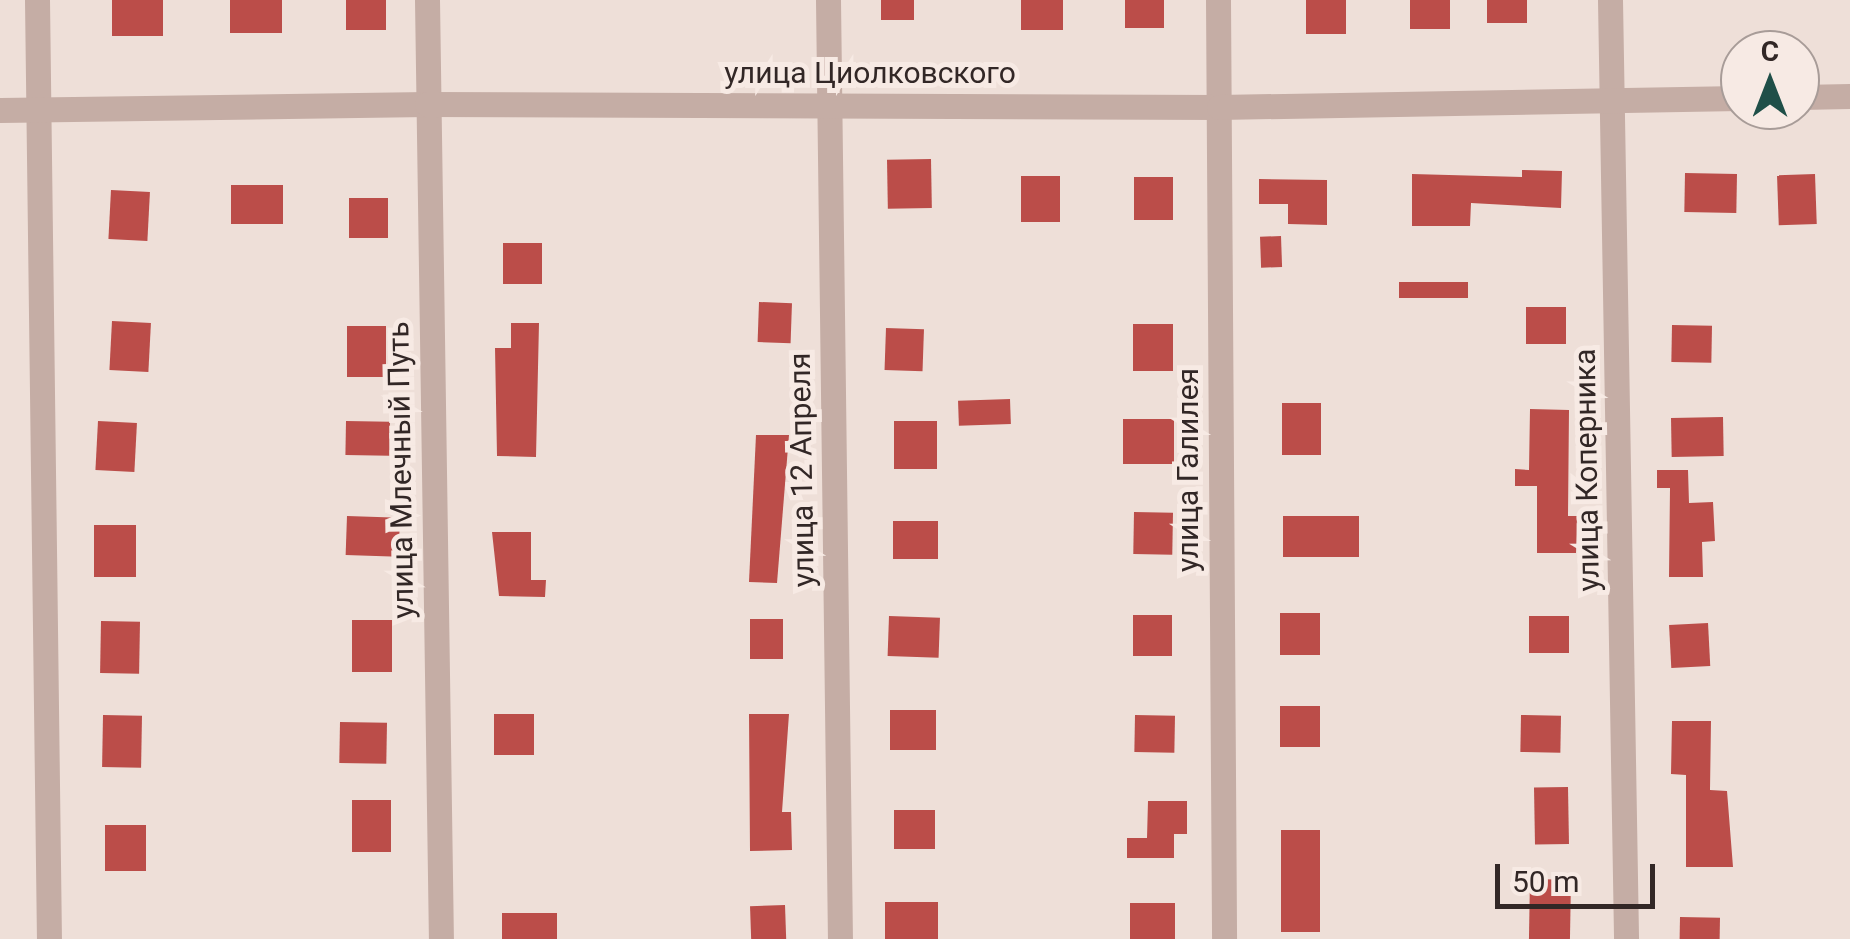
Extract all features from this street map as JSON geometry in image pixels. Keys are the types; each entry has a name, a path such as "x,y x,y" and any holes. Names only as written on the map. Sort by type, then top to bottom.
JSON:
{"street":[{"path":"37,0 49,939"},
{"name":"улица Млечный Путь","path":"427,0 441,939"},
{"name":"улица 12 Апреля","path":"828,0 840,939"},
{"name":"улица Галилея","path":"1218,0 1224,939"},
{"name":"улица Коперника","path":"1610,0 1626,939"},
{"path":"1820,97 1850,96"},
{"name":"улица Циолковского","path":"0,110 427,104 1219,107 1720,98"}],"building":[{"path":"112,0 163,0 163,36 112,36"},
{"path":"230,0 282,0 282,33 230,33"},
{"path":"346,0 386,0 386,30 346,30"},
{"path":"881,0 914,0 914,20 881,20"},
{"path":"1021,0 1063,0 1063,30 1021,30"},
{"path":"1125,0 1164,0 1164,28 1125,28"},
{"path":"1306,0 1346,0 1346,34 1306,34"},
{"path":"1410,0 1450,0 1450,29 1410,29"},
{"path":"1487,0 1527,0 1527,23 1487,23"},
{"path":"931,159 932,208 888,209 887,160"},
{"path":"1522,170 1562,171 1561,208 1471,203 1470,226 1412,226 1412,174 1522,177"},
{"path":"1685,173 1737,174 1736,213 1684,212"},
{"path":"1815,174 1817,224 1779,225 1777,175"},
{"path":"1021,176 1060,176 1060,222 1021,222"},
{"path":"1134,177 1173,177 1173,220 1134,220"},
{"path":"1259,179 1327,180 1327,225 1288,224 1288,204 1259,204"},
{"path":"231,185 283,185 283,224 231,224"},
{"path":"111,190 150,192 147,241 108,239"},
{"path":"349,198 388,198 388,238 349,238"},
{"path":"1281,236 1282,267 1261,268 1260,237"},
{"path":"503,243 542,243 542,284 503,284"},
{"path":"1399,282 1468,282 1468,298 1399,298"},
{"path":"759,302 792,303 791,343 758,342"},
{"path":"1526,307 1566,307 1566,344 1526,344"},
{"path":"112,321 151,323 148,372 109,370"},
{"path":"511,323 539,323 536,457 497,456 495,348 511,348"},
{"path":"1133,324 1173,324 1173,371 1133,371"},
{"path":"1672,325 1712,326 1711,363 1671,362"},
{"path":"347,326 386,326 386,377 347,377"},
{"path":"886,328 924,329 923,371 885,370"},
{"path":"1010,399 1011,424 959,426 958,401"},
{"path":"1282,403 1321,403 1321,455 1282,455"},
{"path":"1530,409 1569,410 1568,516 1577,516 1576,553 1537,553 1537,486 1515,486 1515,469 1529,470"},
{"path":"1723,417 1724,456 1672,457 1671,418"},
{"path":"1123,419 1174,419 1174,464 1123,464"},
{"path":"98,421 137,423 134,472 95,470"},
{"path":"346,421 390,422 389,456 345,455"},
{"path":"894,421 937,421 937,469 894,469"},
{"path":"756,435 789,435 777,583 749,582"},
{"path":"1657,470 1688,470 1689,503 1713,502 1715,541 1702,542 1703,577 1669,577 1670,488 1657,488"},
{"path":"1134,512 1173,513 1172,555 1133,554"},
{"path":"347,516 400,518 399,557 346,555"},
{"path":"1283,516 1359,516 1359,557 1283,557"},
{"path":"893,521 938,521 938,559 893,559"},
{"path":"94,525 136,525 136,577 94,577"},
{"path":"492,532 531,532 531,580 546,580 545,597 499,596"},
{"path":"1280,613 1320,613 1320,655 1280,655"},
{"path":"1133,615 1172,615 1172,656 1133,656"},
{"path":"889,616 940,618 939,658 888,656"},
{"path":"1529,616 1569,616 1569,653 1529,653"},
{"path":"750,619 783,619 783,659 750,659"},
{"path":"352,620 392,620 392,672 352,672"},
{"path":"101,621 140,622 139,674 100,673"},
{"path":"1708,623 1710,666 1671,668 1669,625"},
{"path":"1280,706 1320,706 1320,747 1280,747"},
{"path":"890,710 936,710 936,750 890,750"},
{"path":"494,714 534,714 534,755 494,755"},
{"path":"749,714 789,714 782,812 791,812 792,850 750,851"},
{"path":"103,715 142,716 141,768 102,767"},
{"path":"1135,715 1175,716 1174,753 1134,752"},
{"path":"1521,715 1561,716 1560,753 1520,752"},
{"path":"1672,721 1711,721 1710,790 1727,791 1733,867 1686,867 1686,775 1671,774"},
{"path":"340,722 387,723 386,764 339,763"},
{"path":"1568,787 1569,844 1535,845 1534,788"},
{"path":"352,800 391,800 391,852 352,852"},
{"path":"1148,801 1187,801 1187,834 1174,834 1174,858 1127,858 1127,838 1147,838"},
{"path":"894,810 935,810 935,849 894,849"},
{"path":"105,825 146,825 146,871 105,871"},
{"path":"1281,830 1320,830 1320,932 1281,932"},
{"path":"1530,879 1571,880 1570,939 1529,939"},
{"path":"885,902 938,902 938,939 885,939"},
{"path":"1130,903 1175,903 1175,939 1130,939"},
{"path":"785,905 786,939 751,939 750,906"},
{"path":"502,913 557,913 557,939 502,939"},
{"path":"1680,917 1720,918 1720,939 1680,939"}]}
